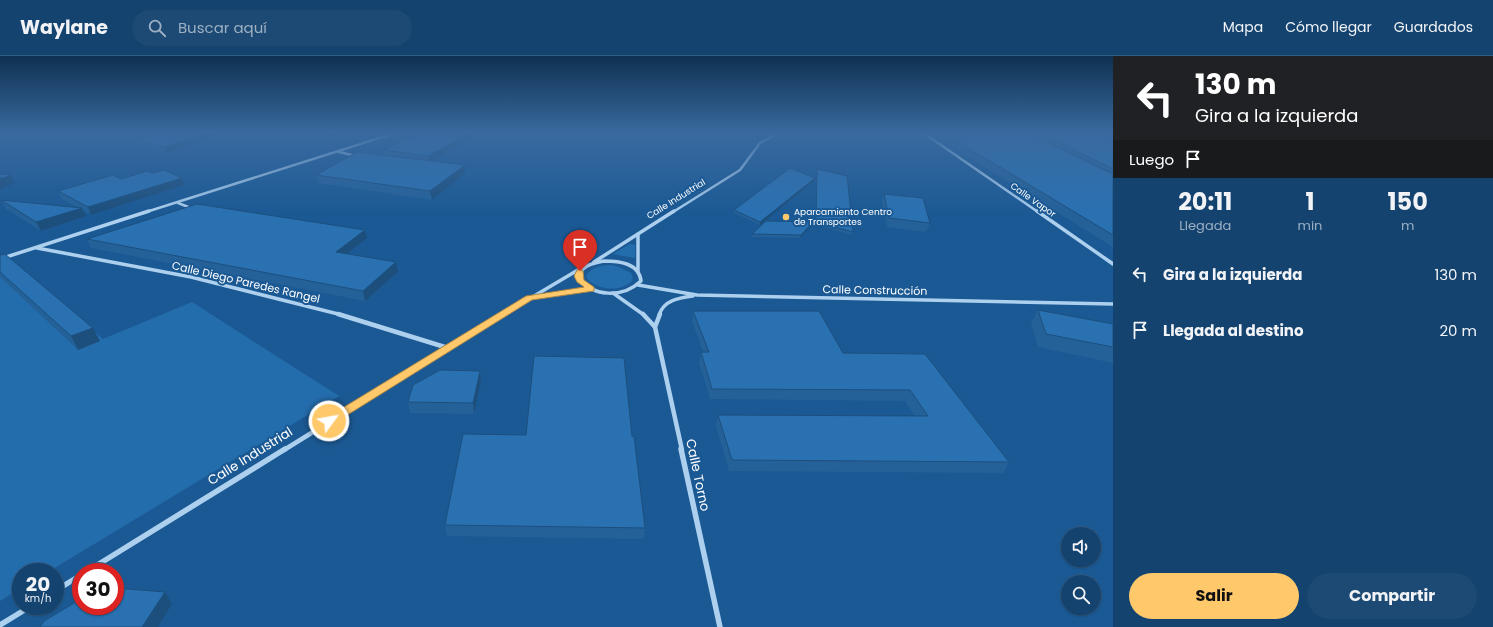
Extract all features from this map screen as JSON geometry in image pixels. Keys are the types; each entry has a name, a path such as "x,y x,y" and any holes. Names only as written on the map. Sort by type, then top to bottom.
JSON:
{"street":[{"path":"0,259 312,161"},
{"name":"Calle Industrial","path":"101,563 529,298 594,262 740,170 747,161"},
{"name":"Calle Vapor","path":"964,161 1113,264"},
{"path":"178,203 192,208"},
{"path":"638,234 638,271"},
{"name":"Calle Diego Paredes Rangel","path":"37,248 91,257 228,286 347,316 448,348"},
{"path":"594,262 609,261 624,263 638,271 641,276 641,281 638,285 627,290 613,292"},
{"path":"583,267 578,276 584,285 591,289"},
{"name":"Calle Construcción","path":"638,285 698,295 1113,304"},
{"name":"Calle Industrial","path":"529,298 591,289 613,292"},
{"path":"613,292 639,310 655,327 662,307 677,298 698,295"},
{"name":"Calle Torno","path":"655,327 720,627"},
{"path":"0,626 17,615"}],"shaded area":[{"path":"630,244 635,245 635,258 613,254"},
{"path":"14,264 103,339 192,302 339,396 63,563 12,563 12,594 0,601 0,269"},
{"path":"611,265 631,273 633,278 631,282 621,287 604,288 588,280 586,276 591,270 597,267"}],"building":[{"path":"342,161 429,161 465,165 430,191 316,175"},
{"path":"989,161 1085,161 1113,174 1113,235"},
{"path":"1096,161 1113,161 1113,169"},
{"path":"790,168 815,178 760,222 734,210"},
{"path":"817,169 847,176 853,232 816,222"},
{"path":"164,170 182,178 88,207 58,191 113,175 121,179 147,171 152,173"},
{"path":"0,174 11,175 0,179"},
{"path":"884,194 923,198 930,223 889,218"},
{"path":"1,200 82,208 36,222"},
{"path":"197,204 365,230 336,252 396,262 363,291 87,239"},
{"path":"766,221 813,222 801,235 752,234"},
{"path":"5,254 93,328 71,336 0,272 0,255"},
{"path":"1038,310 1113,324 1113,347 1046,334"},
{"path":"693,311 819,311 843,353 925,354 1009,462 732,460 718,415 928,416 910,390 712,389 701,352 709,352"},
{"path":"534,356 624,358 632,436 634,436 645,528 445,525 463,434 526,435"},
{"path":"440,370 480,371 473,403 408,402 413,385"},
{"path":"124,589 165,592 142,627 40,627 44,621 54,615 64,615 64,609 72,604 72,615 124,615"}],"place":[{"name":"Aparcamiento Centro de Transportes","path":"786,217"}],"route":[{"path":"329,421 529,298 591,289 580,281 578,276 580,271"}]}
